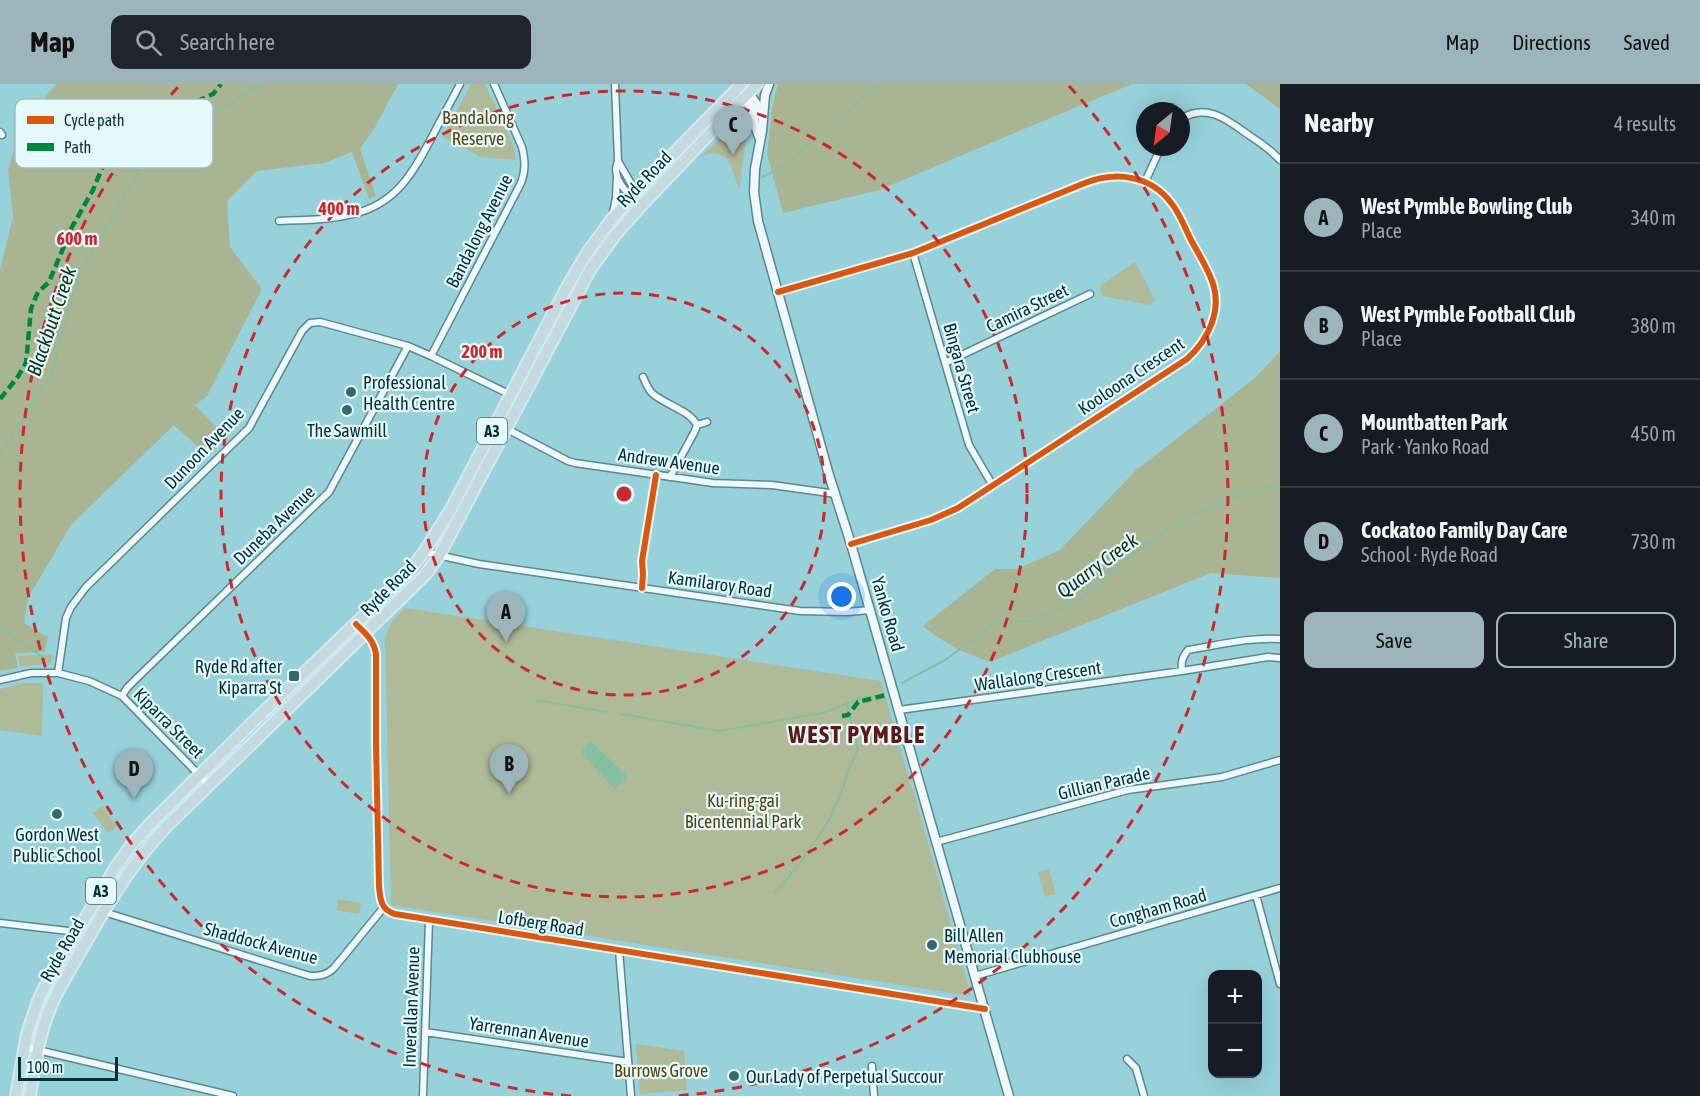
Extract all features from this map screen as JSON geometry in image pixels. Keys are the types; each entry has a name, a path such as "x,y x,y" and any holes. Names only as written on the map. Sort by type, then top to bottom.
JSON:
{"highway":[{"name":"Ryde Road","path":"16,1096 29,1028 38,1001 132,844 257,718 404,577 424,552 451,509 587,253 611,220 742,84"},
{"name":"Ryde Road","path":"30,1096 43,1023 50,1006 126,875 149,845 209,785 416,585 439,556 590,270 615,234 751,91"}],"main road":[{"name":"Yanko Road","path":"742,84 751,91 763,119"},
{"name":"Yanko Road","path":"769,84 765,95 755,169 754,192 758,221 1009,1096"},
{"name":"Yanko Road","path":"751,91 755,126 759,138"}],"street":[{"path":"279,221 354,214 368,210 394,194 419,163 460,84"},
{"name":"Bandalong Avenue","path":"431,356 524,175 525,157 522,147 494,84"},
{"path":"611,220 616,198 618,161 615,84"},
{"path":"1190,114 1212,113 1225,118 1280,160"},
{"path":"1145,182 1157,156"},
{"path":"618,161 641,206"},
{"name":"Kooloona Crescent","path":"778,292 913,253 1096,179 1112,176 1130,177 1145,182 1161,192 1172,204 1212,280 1215,306 1213,321 1202,344 1187,359 958,508 945,515 851,544"},
{"path":"617,177 627,194 634,195"},
{"name":"Bingara Street","path":"913,253 969,445 993,486"},
{"name":"Camira Street","path":"945,363 1090,294"},
{"name":"Dunoon Avenue","path":"58,673 66,618 70,606 86,587 249,428 305,326 320,322 408,346 511,395"},
{"name":"Duneba Avenue","path":"122,696 137,678 329,492 408,346"},
{"path":"643,377 652,393 687,415 697,425"},
{"path":"670,477 697,425 707,422"},
{"name":"Andrew Avenue","path":"507,429 568,461 712,483 772,485 836,494"},
{"name":"Kamilaroy Road","path":"424,552 800,611 870,610"},
{"path":"356,624 374,644 376,654 379,886 384,907"},
{"path":"1182,671 1181,664 1188,650 1245,640 1280,639"},
{"name":"Wallalong Crescent","path":"899,710 1268,657 1280,658"},
{"name":"Kiparra Street","path":"0,680 31,673 58,673 88,681 122,696 209,785"},
{"name":"Gillian Parade","path":"936,842 1128,790 1222,777 1280,760"},
{"name":"Congham Road","path":"975,976 1280,888"},
{"path":"1256,896 1280,984"},
{"name":"Shaddock Avenue","path":"104,912 310,976 317,976 329,973 334,968 384,907"},
{"name":"Lofberg Road","path":"384,907 391,913 429,920 985,1009"},
{"name":"Inverallan Avenue","path":"423,1096 429,920"},
{"path":"0,923 77,933"},
{"path":"619,950 631,1096"},
{"name":"Yarrennan Avenue","path":"425,1032 628,1062"},
{"path":"25,1047 233,1096"},
{"path":"1127,1059 1136,1068 1144,1096"},
{"path":"872,1066 874,1096"}],"green space":[{"name":"Bandalong Reserve","path":"471,84 485,84 513,145 516,160 480,157 443,137"},
{"path":"743,118 748,124 739,191 732,168 724,157 710,154 700,157"},
{"path":"1135,262 1155,300 1150,305 1102,296 1100,286"},
{"name":"Ku-ring-gai Bicentennial Park","path":"405,608 881,681 971,996 391,905 385,636 393,620"},
{"path":"53,654 51,663 20,667 18,656"},
{"path":"22,683 43,683 42,736 0,730 0,689"},
{"path":"102,806 117,826 108,833 93,813"},
{"path":"1049,869 1056,894 1045,897 1038,872"},
{"path":"338,899 361,903 359,914 336,910"},
{"name":"Burrows Grove","path":"636,1044 684,1051 687,1090 640,1094"}],"shaded area":[{"path":"57,84 398,84 374,129 360,149 376,196 369,199 352,152 324,163 257,171 227,201 230,247 262,289 207,396 195,405 227,438 208,456 174,425 71,525 28,598 24,623 48,637 45,652 15,653 18,668 0,671 0,270 13,217 8,169 15,148 15,168 213,168 213,99 43,99"},
{"path":"778,84 1132,84 879,190 783,213 767,154 772,107"},
{"path":"1246,84 1280,84 1280,109"},
{"path":"1280,351 1280,578 1211,573 990,662 955,647 923,626 995,569 1017,569 1060,550 1135,471 1255,378"},
{"path":"591,741 628,777 615,789 580,752"}],"waterway":[{"name":"Blackbutt Creek","path":"213,113 262,84"},
{"path":"763,177 783,166 880,84"},
{"name":"Blackbutt Creek","path":"0,455 52,372 79,274 141,168"},
{"name":"Quarry Creek","path":"902,683 945,660 1000,620 1028,622 1073,604 1135,551 1174,526 1222,500 1280,484"},
{"path":"0,627 45,659"},
{"name":"Quarry Creek","path":"621,714 719,731 823,713 861,698 881,695"},
{"name":"Quarry Creek","path":"536,700 607,712"},
{"path":"775,893 798,866 829,820 858,750 847,705"}],"marked path":[{"path":"202,99 213,94 221,84"},
{"path":"0,399 26,363 31,309 34,301 38,292 49,282 72,227 93,190 102,168"},
{"path":"842,716 848,715 858,702 886,695"}],"cycle path":[{"path":"778,292 913,253 1085,183 1109,177 1143,181 1164,194 1178,212 1212,281 1216,303 1212,324 1201,343 1187,359 958,508 931,520 851,544"},
{"path":"642,588 642,561 656,475"},
{"path":"356,624 371,641 376,654 379,886 382,903 390,912 985,1009"}],"place":[{"name":"Mountbatten Park","path":"733,155"},
{"name":"Professional Health Centre","path":"351,392"},
{"name":"The Sawmill","path":"347,410"},
{"name":"West Pymble Bowling Club","path":"506,642"},
{"name":"Ryde Rd after Kiparra St","path":"294,676"},
{"name":"West Pymble Football Club","path":"509,794"},
{"name":"Cockatoo Family Day Care","path":"134,799"},
{"name":"Gordon West Public School","path":"57,814"},
{"name":"Bill Allen Memorial Clubhouse","path":"932,945"},
{"name":"Our Lady of Perpetual Succour","path":"734,1076"}],"district":[{"name":"WEST PYMBLE","path":"857,734"}]}
